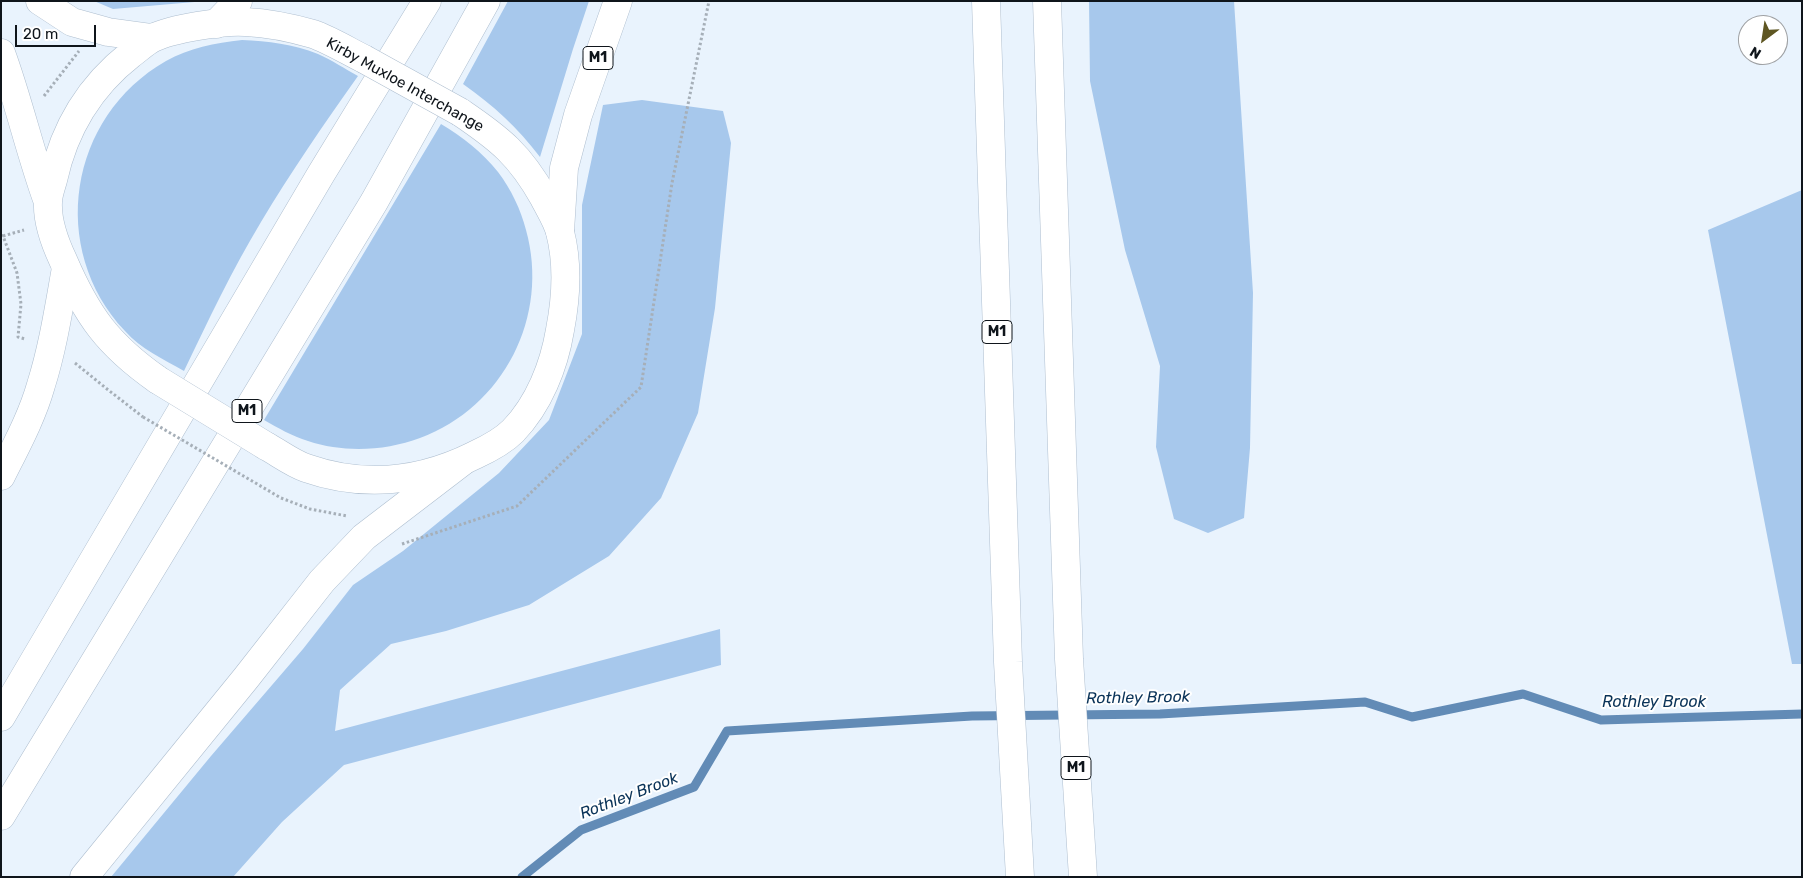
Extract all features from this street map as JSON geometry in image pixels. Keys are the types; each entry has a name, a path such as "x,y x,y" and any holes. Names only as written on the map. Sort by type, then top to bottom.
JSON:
{"main road":[{"path":"40,1 72,22 108,32 152,38"},
{"path":"216,24 238,1"},
{"path":"1,717 321,174 427,1"},
{"name":"M1","path":"1,816 374,202 486,1"},
{"name":"M1","path":"560,231 564,168 578,115 618,1"},
{"name":"M1","path":"986,1 1008,662 1020,877"},
{"name":"M1","path":"1047,1 1069,660 1083,877"},
{"name":"Kirby Muxloe Interchange","path":"244,22 274,26 314,35 364,59 460,112 508,148 522,164 544,198 560,231 565,268 564,308 556,352 546,382 513,431 492,447 462,462 425,475 401,478 357,479 336,476 304,467 266,446 158,380 134,363 109,339 86,309 66,268 52,229 48,202 56,165 77,115 106,76 120,62 152,38 183,29 244,22"},
{"path":"1,52 34,164 48,202"},
{"path":"1,476 29,418 41,386 51,348 66,268"},
{"path":"84,877 322,581 364,537 462,462"}],"path":[{"path":"20,114 35,108 83,46 91,27"},
{"path":"143,417 281,498"}],"shaded area":[{"path":"94,1 206,1 113,9"},
{"path":"508,1 589,1 540,157 523,136 485,100 463,84"},
{"path":"1089,1 1234,1 1253,293 1250,448 1244,518 1208,533 1174,519 1156,447 1160,366 1125,250 1090,81"},
{"path":"242,40 280,44 309,51 328,59 358,76 308,148 250,240 184,371 153,353 131,337 101,298 85,262 78,224 80,186 90,149 107,115 133,85 166,61 193,49"},
{"path":"642,100 723,111 731,143 715,308 698,413 661,498 609,556 529,605 446,631 391,644 340,690 335,731 720,629 721,665 344,765 282,822 233,877 111,877 303,649 353,585 403,551 499,473 549,420 582,334 582,205 603,105"},
{"path":"441,124 472,145 498,172 511,193 524,222 532,262 531,294 525,325 514,355 497,381 475,405 450,424 420,438 393,446 350,449 322,445 285,432 264,420"},
{"path":"1802,190 1802,664 1792,664 1708,230"}],"waterway":[{"name":"Rothley Brook","path":"522,877 581,830 694,787 727,731 972,716 1160,714 1365,702 1412,717 1523,694 1601,720 1802,714"}]}
